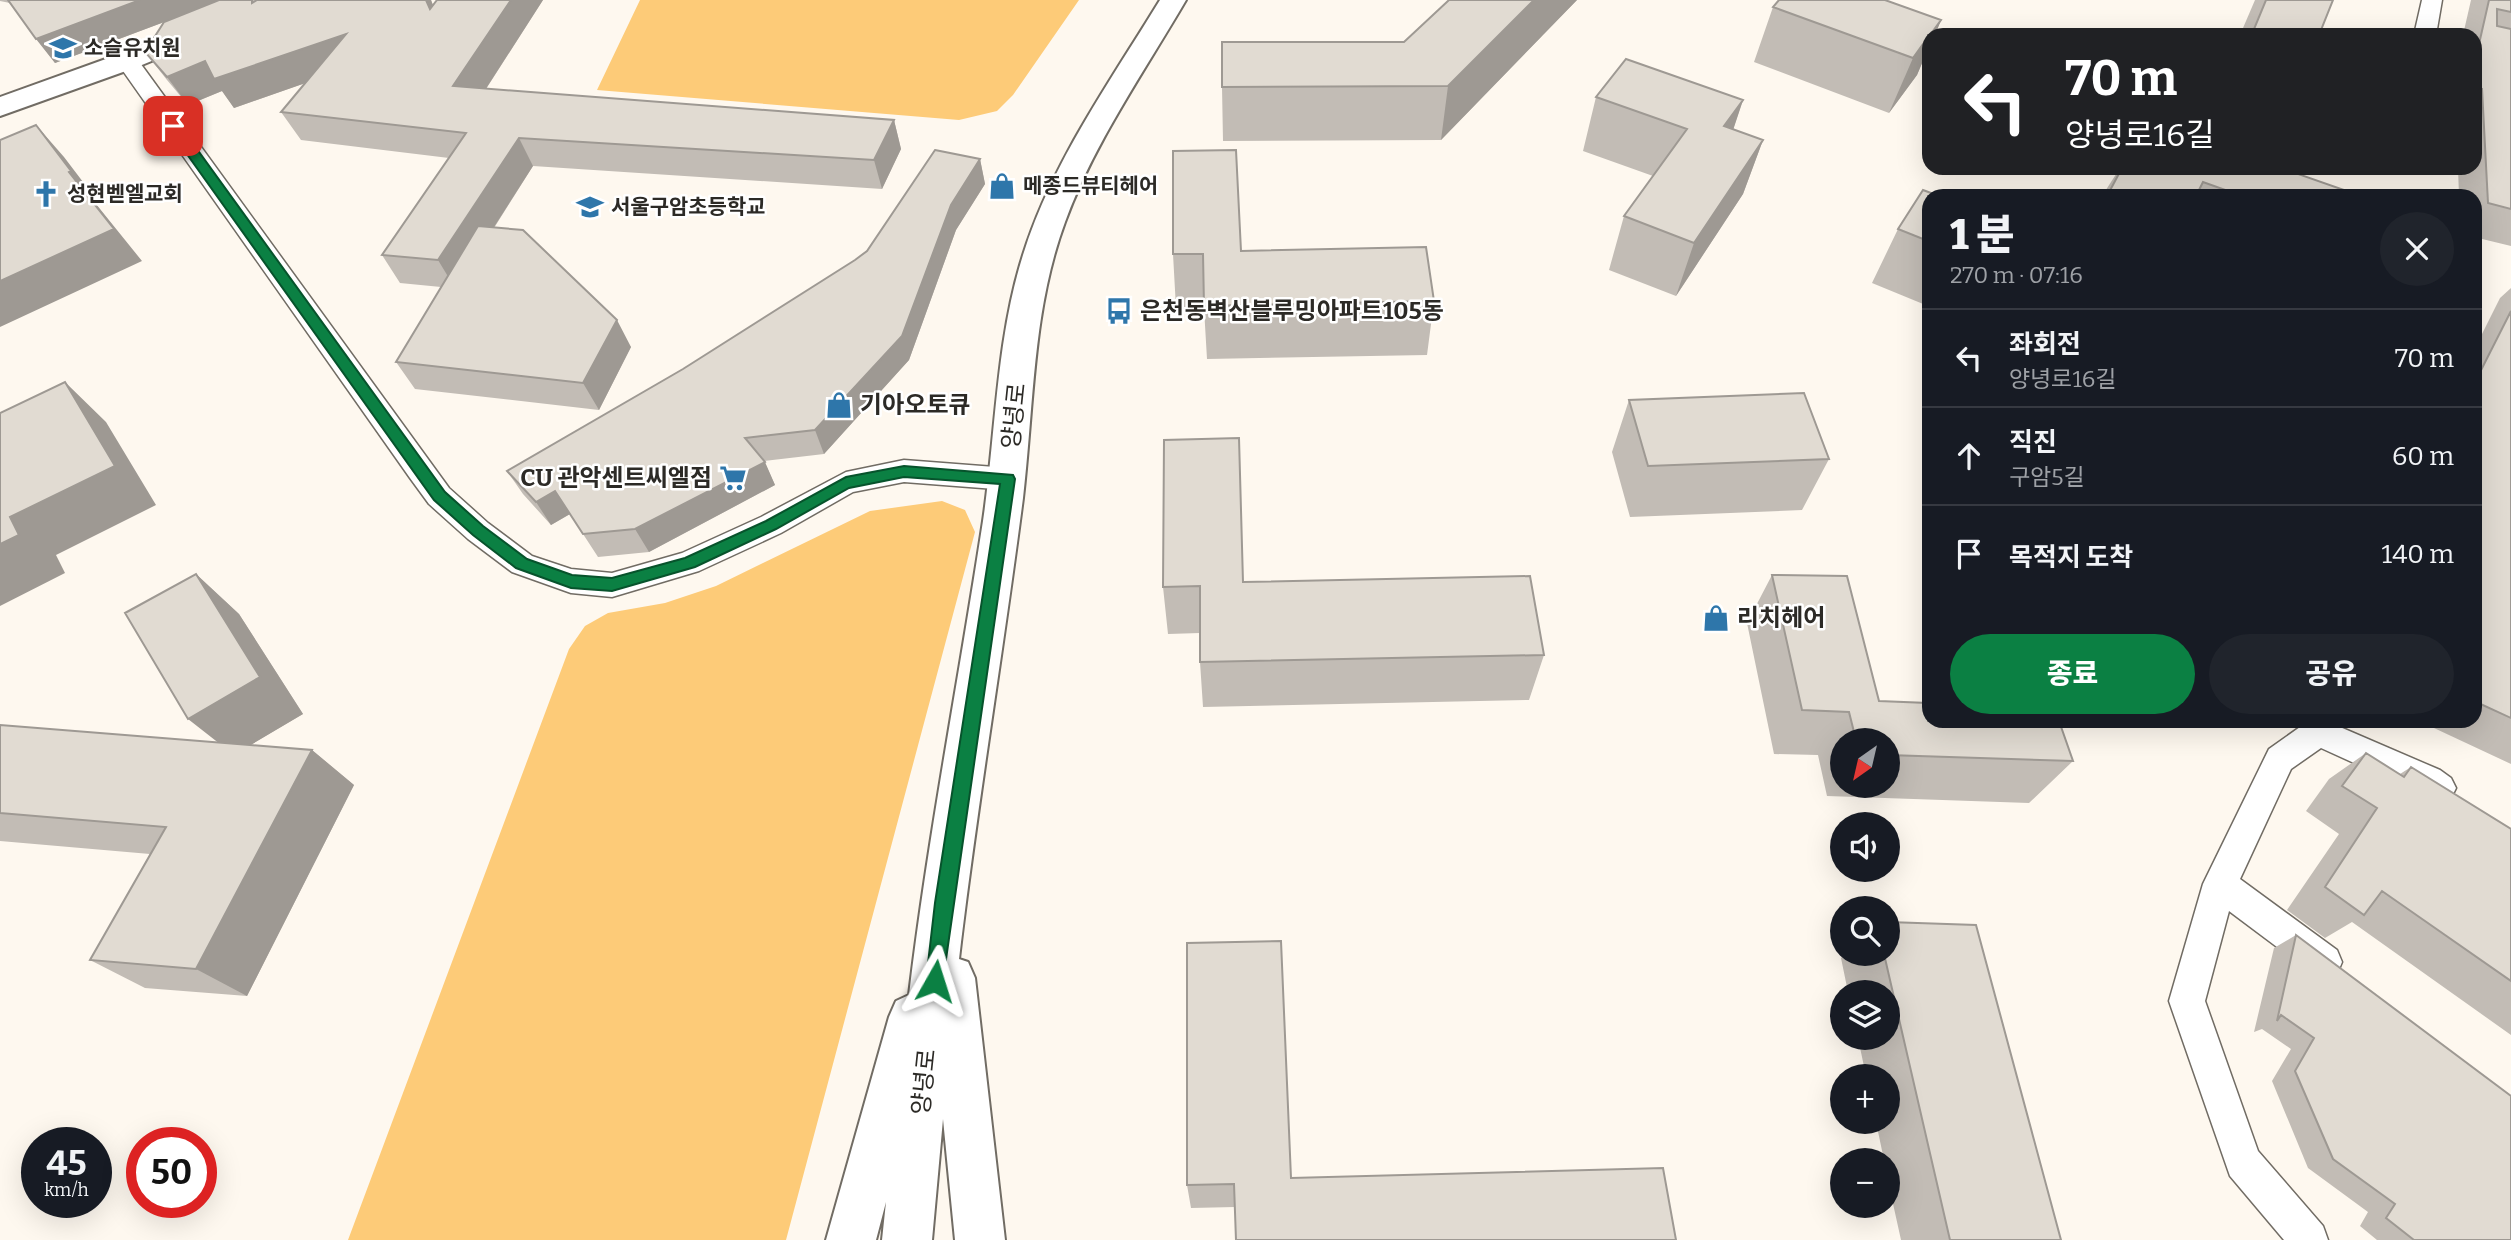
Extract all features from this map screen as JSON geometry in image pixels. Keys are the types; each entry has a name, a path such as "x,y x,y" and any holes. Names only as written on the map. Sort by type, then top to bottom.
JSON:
{"main road":[{"path":"0,107 127,61 277,0"},
{"name":"양녕로","path":"907,1240 944,903 1008,479 1025,308 1039,254 1062,188 1080,151 1128,78 1173,0"},
{"path":"851,1240 944,903"},
{"path":"944,903 980,1240"}],"lane":[{"path":"2426,28 2432,0"},
{"path":"127,61 439,496 478,531 522,564 571,581 612,585 689,563 771,525 846,483 904,471 1008,479"},
{"path":"2308,1240 2243,1163 2187,1001 2220,884 2280,759 2318,732 2429,780 2470,807"},
{"path":"2220,884 2354,983"}],"shaded area":[{"path":"640,0 1079,0 1013,95 997,111 959,120 597,90"},
{"path":"942,501 965,510 975,532 786,1240 348,1240 569,649 585,626 608,613 665,603 716,586 870,511"}],"building":[{"path":"8,0 140,0 36,39"},
{"path":"219,0 252,0 252,3 257,0 426,0 430,9 437,0 511,0 453,86 894,120 874,160 519,138 438,260 382,255 466,133 281,112 346,34 214,79 205,61 167,77 145,52 164,22"},
{"path":"1449,0 1534,0 1448,86 1222,87 1222,42 1404,42"},
{"path":"1779,0 1885,0 1941,20 1935,28 1922,28 1922,45 1913,58 1773,7"},
{"path":"2266,0 2333,0 2322,28 2254,28"},
{"path":"2489,0 2511,0 2511,12 2497,9 2497,26 2511,29 2511,209 2488,203 2482,31"},
{"path":"1626,59 1743,100 1724,126 1763,140 1694,243 1624,216 1687,129 1596,97"},
{"path":"36,125 114,229 0,281 0,140"},
{"path":"935,150 980,159 951,205 902,336 815,430 745,438 765,462 635,529 583,534 555,491 536,502 507,471 683,369 867,251"},
{"path":"1236,150 1241,251 1426,247 1434,301 1204,306 1203,254 1173,254 1173,151"},
{"path":"2118,175 2301,175 2341,189 2222,189 2203,182 2200,189 2111,189"},
{"path":"1922,192 1922,239 1898,229"},
{"path":"478,226 523,230 617,320 583,383 396,362"},
{"path":"2511,311 2511,718 2482,705 2482,368"},
{"path":"65,382 115,466 10,517 19,535 0,544 0,413"},
{"path":"1804,393 1829,459 1648,466 1629,400"},
{"path":"1239,438 1243,582 1530,576 1544,655 1200,662 1200,586 1163,587 1164,440"},
{"path":"196,574 260,677 188,719 125,613"},
{"path":"1772,575 1847,576 1879,701 1922,703 1922,728 2061,728 2073,761 1900,755 1900,728 1853,728 1849,712 1802,710"},
{"path":"0,725 312,750 196,969 90,960 166,827 0,813"},
{"path":"2366,753 2404,777 2411,767 2511,829 2511,981 2382,891 2364,915 2325,887 2377,808 2342,786"},
{"path":"1900,922 1976,925 2061,1240 1950,1240 1900,1023 1900,980 1890,980 1887,966 1900,966"},
{"path":"2296,935 2511,1096 2511,1240 2414,1240 2386,1218 2395,1204 2333,1159 2295,1071 2314,1038 2281,1015 2277,1021"},
{"path":"1281,941 1291,1178 1663,1168 1676,1240 1236,1240 1234,1184 1187,1185 1187,943"}],"place":[{"name":"소슬유치원","path":"63,48"},
{"name":"메종드뷰티헤어","path":"1002,186"},
{"name":"성현벧엘교회","path":"46,194"},
{"name":"서울구암초등학교","path":"590,207"},
{"name":"은천동벽산블루밍아파트105동","path":"1119,311"},
{"name":"기아오토큐","path":"839,405"},
{"name":"CU 관악센트씨엘점","path":"733,478"},
{"name":"리치헤어","path":"1716,618"}],"route":[{"path":"173,126 439,496 478,531 522,564 571,581 612,585 689,563 771,525 846,483 904,471 1008,479 944,903 935,981"}]}
